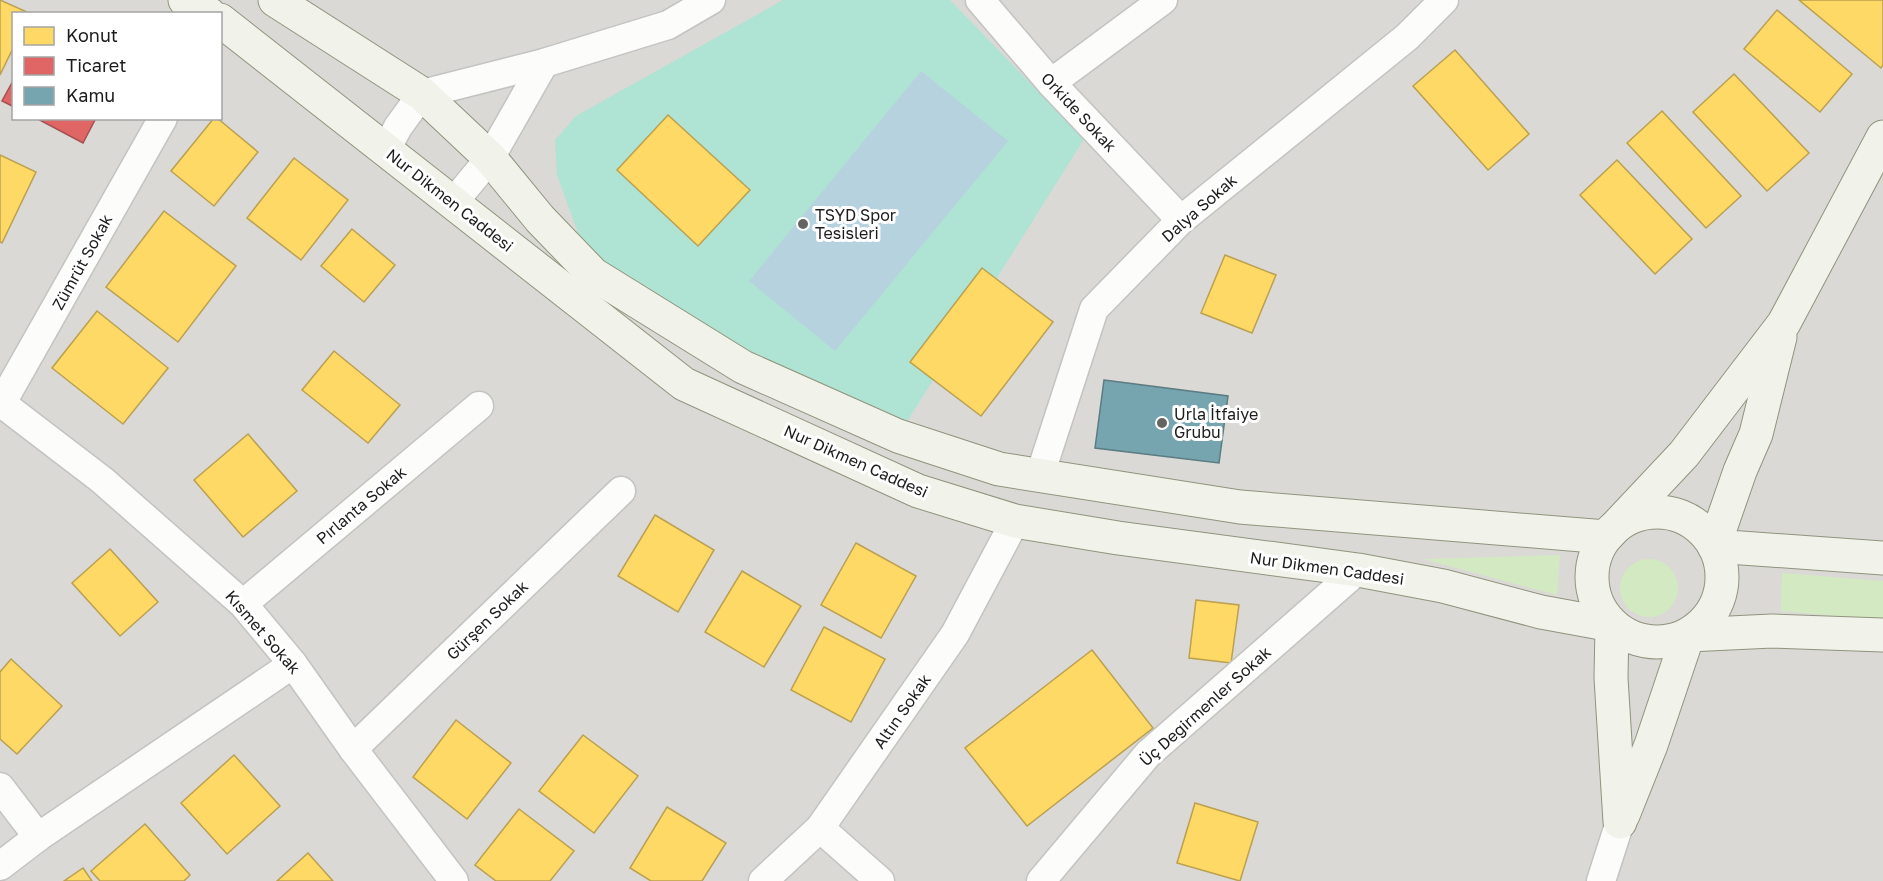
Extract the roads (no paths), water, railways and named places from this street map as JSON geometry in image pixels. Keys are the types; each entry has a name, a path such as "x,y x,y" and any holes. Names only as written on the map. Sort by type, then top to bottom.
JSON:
{"main road":[{"path":"185,0 206,12"},
{"path":"275,0 422,94 490,158 540,219 593,274 743,367 898,435 999,469 1240,507 1606,537 1619,524 1639,515 1661,512 1681,517 1692,523 1701,529 1719,556 1722,578 1719,600 1708,618 1688,635 1651,745 1620,822"},
{"name":"Nur Dikmen Caddesi","path":"222,22 684,384 918,491 1015,521 1118,538 1358,570 1443,586 1541,612 1612,625"},
{"path":"1612,625 1598,603 1592,582 1595,560 1606,537 1684,454 1784,323 1883,137"},
{"path":"1714,546 1740,471 1756,434 1784,323"},
{"path":"1714,546 1883,558"},
{"path":"1620,822 1611,678 1612,625 1610,621 1628,635 1648,641 1670,641 1688,635 1772,631 1883,635"}],"street":[{"path":"386,150 398,127 422,94 544,63 669,25 711,0"},
{"name":"Orkide Sokak","path":"980,0 1051,83 1181,220"},
{"path":"1051,83 1163,0"},
{"name":"Dalya Sokak","path":"1040,476 1094,309 1181,220 1407,37 1444,0"},
{"path":"453,202 490,158 544,63"},
{"name":"Zümrüt Sokak","path":"1,404 162,120"},
{"name":"Kısmet Sokak","path":"1,404 102,480 243,604 293,664 353,749 454,881"},
{"name":"Pırlanta Sokak","path":"243,604 479,406"},
{"name":"Gürşen Sokak","path":"353,749 621,491"},
{"name":"Altın Sokak","path":"763,881 820,828 956,634 1015,521"},
{"name":"Üç Değirmenler Sokak","path":"1041,881 1148,754 1358,570"},
{"path":"0,866 38,837 293,664"},
{"path":"0,787 38,837"},
{"path":"1601,881 1620,822"},
{"path":"820,828 880,881"}],"water":[{"path":"921,71 1008,141 835,351 749,281"}],"place":[{"name":"TSYD Spor Tesisleri","path":"803,224"},
{"name":"Urla İtfaiye Grubu","path":"1162,423"}]}
